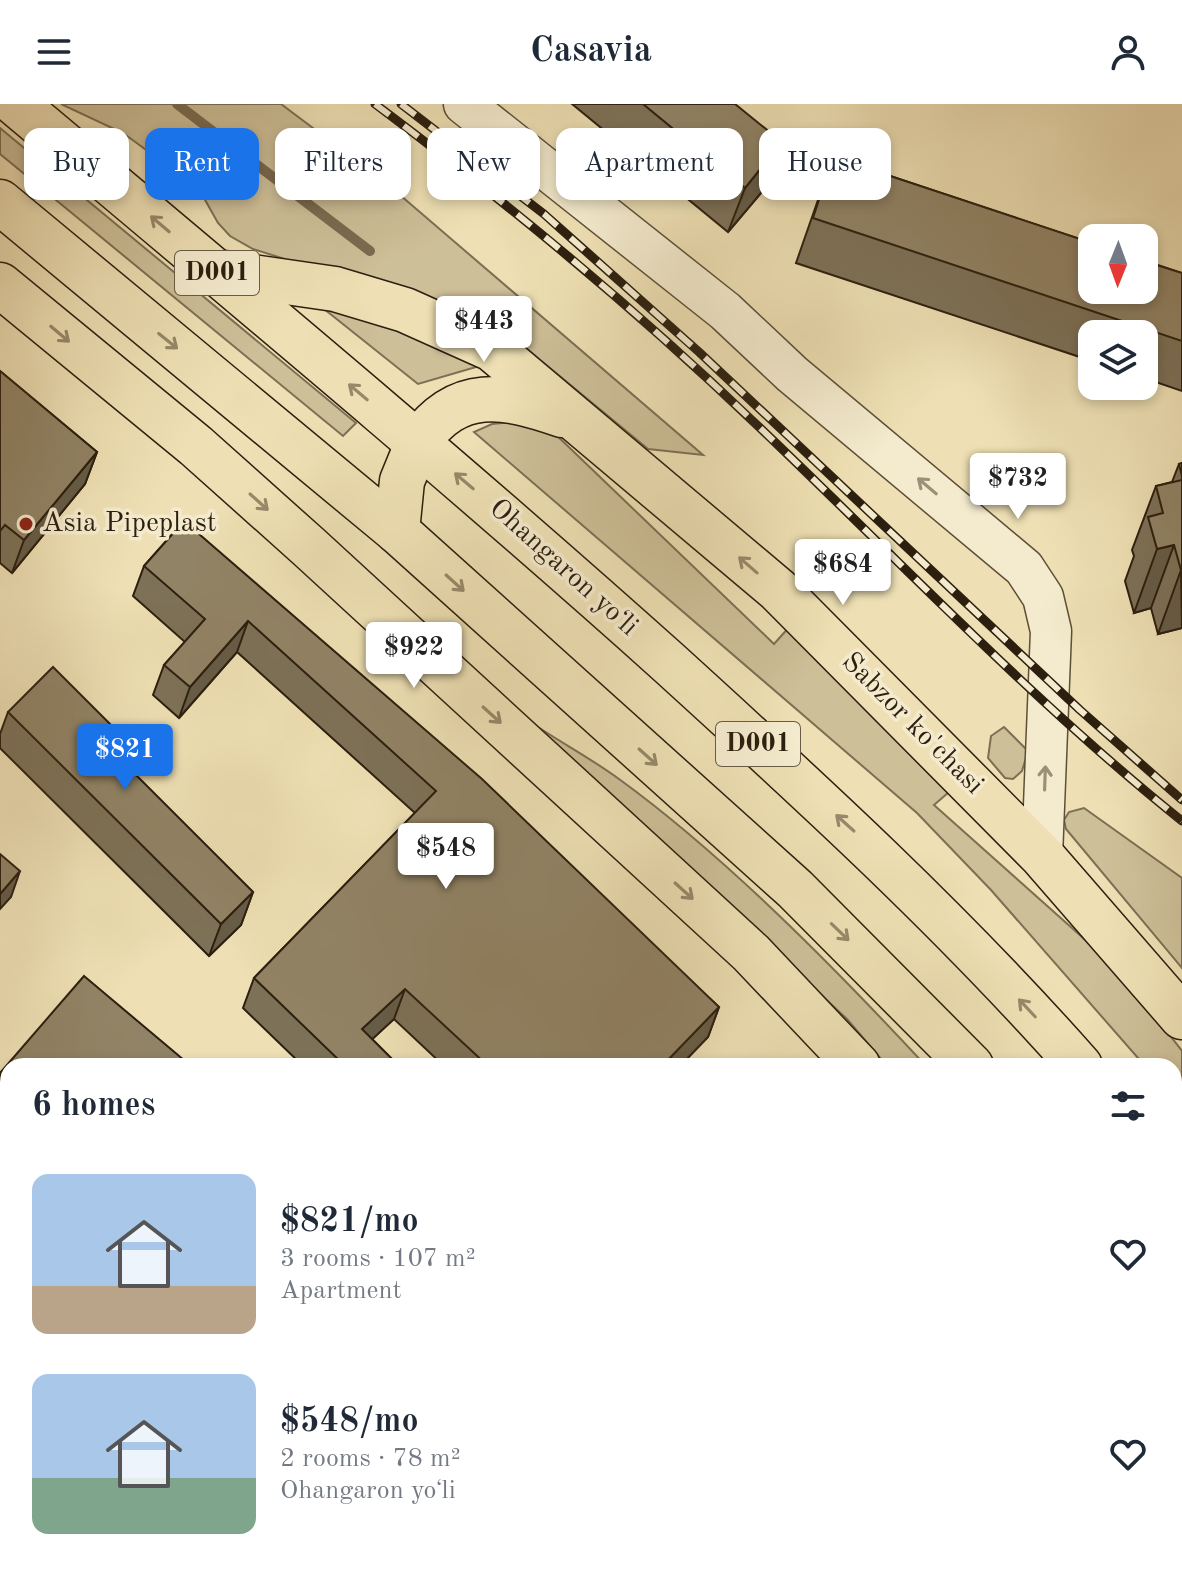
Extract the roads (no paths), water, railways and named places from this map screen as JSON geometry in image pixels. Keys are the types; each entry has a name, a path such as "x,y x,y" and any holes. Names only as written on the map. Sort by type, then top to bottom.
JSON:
{"main road":[{"name":"Ohangaron yoʻli","path":"16,104 418,442 853,829 987,965 1073,1058"},
{"name":"D001","path":"0,202 397,531 795,889 963,1058"},
{"name":"Sabzor ko'chasi","path":"217,272 335,289 433,321 492,349 778,590 1042,856 1182,1017"},
{"path":"0,285 196,446 320,557 751,953 850,1058"},
{"path":"397,531 402,481 418,442 449,411 462,404 491,398 525,403 583,423"}],"street":[{"path":"464,104 725,311 792,374 1024,568 1043,597 1051,631 1042,856"}],"waterway":[{"path":"177,104 370,251"}],"railway":[{"path":"375,104 523,219 666,341 1018,678 1182,821"},
{"path":"401,104 544,214 699,352 1080,710 1182,800"}],"place":[{"name":"Asia Pipeplast","path":"26,524"}]}
